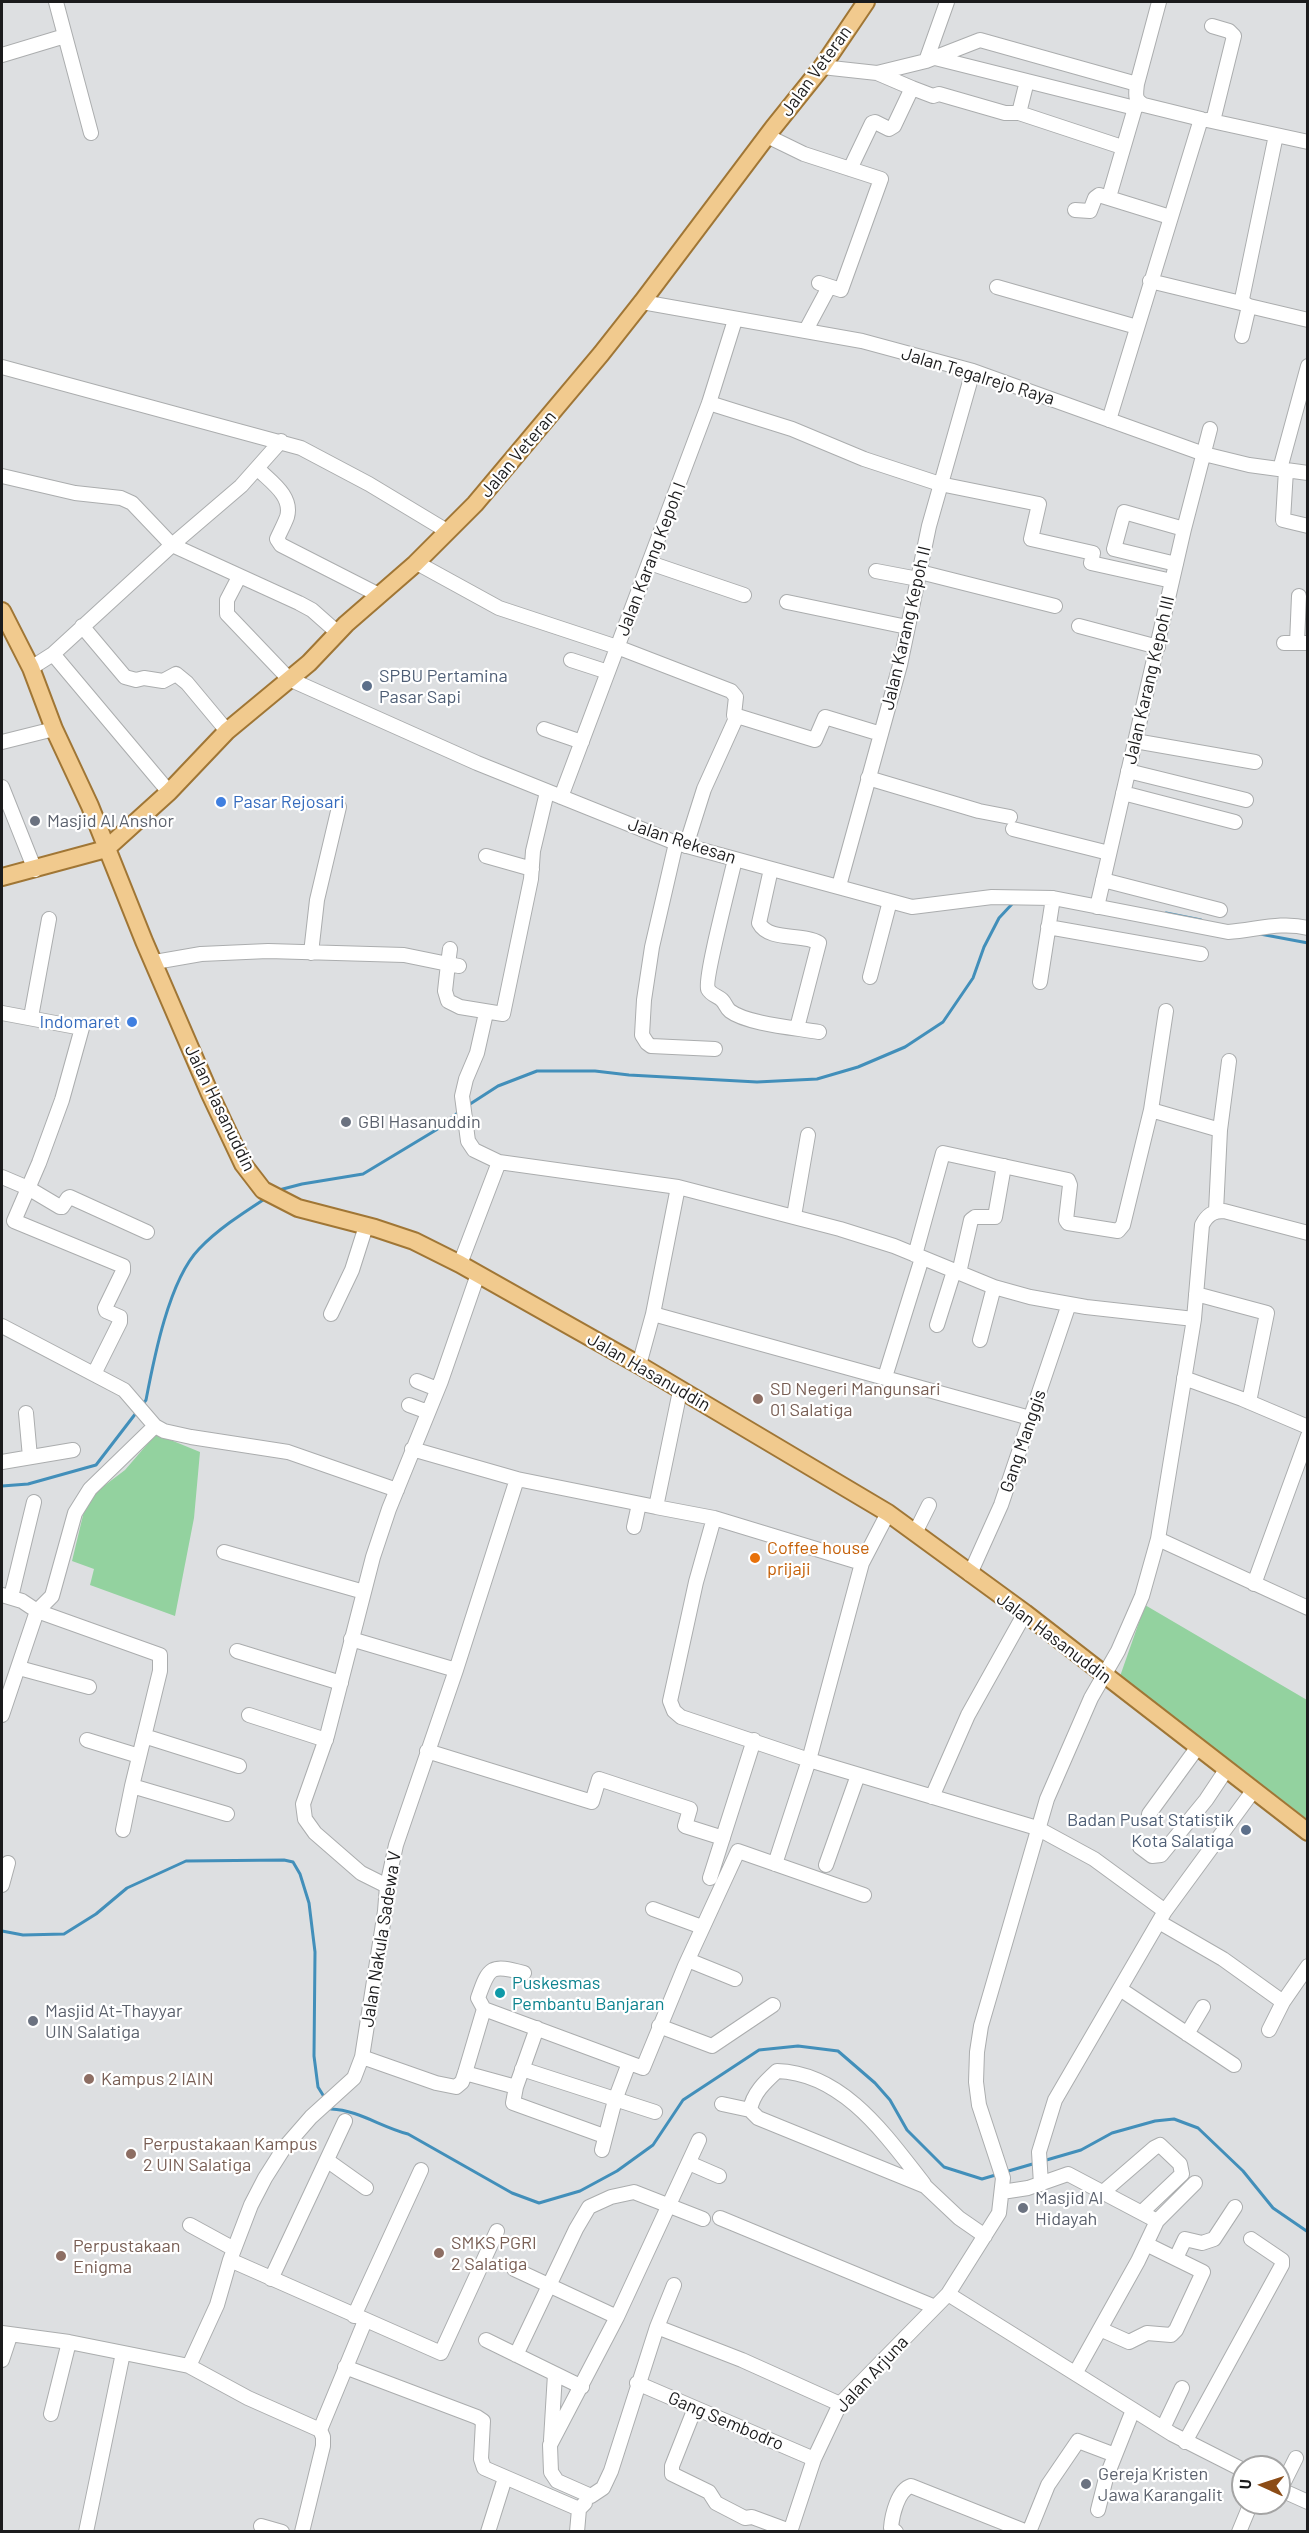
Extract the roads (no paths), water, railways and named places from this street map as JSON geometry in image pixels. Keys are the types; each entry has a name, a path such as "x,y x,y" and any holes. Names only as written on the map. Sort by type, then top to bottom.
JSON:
{"main road":[{"name":"Jalan Veteran","path":"106,849 169,792 227,731 290,679 379,595 417,563 475,504 642,302 822,67 866,2"},
{"name":"Jalan Hasanuddin","path":"4,622 31,668 54,729 90,806 210,1094 243,1164 264,1190 298,1208 414,1241 460,1264 639,1365 888,1514 1025,1613 1308,1832"},
{"path":"2,878 106,849"}],"street":[{"path":"56,2 91,132"},
{"path":"931,60 947,2"},
{"path":"1109,197 1122,147 1138,105 1137,84 1159,2"},
{"path":"1109,420 1170,217 1207,120 1234,36 1229,31 1212,26"},
{"path":"2,55 65,36"},
{"path":"877,74 931,60 980,40 1137,84"},
{"path":"931,60 1308,142"},
{"path":"822,67 877,74 933,96 939,94 1005,113 1019,113 1122,147"},
{"path":"1019,113 1028,81"},
{"path":"850,169 872,123 875,122 888,129 894,126 912,88"},
{"path":"1242,336 1247,305 1242,299 1243,287 1276,135"},
{"path":"767,136 804,154 879,178 881,182 841,290 824,285 806,330"},
{"path":"1076,210 1090,212 1097,196 1109,197 1170,217"},
{"path":"1150,281 1308,320"},
{"path":"997,287 1137,327"},
{"name":"Jalan Tegalrejo Raya","path":"642,302 862,341 973,371 1204,454 1249,465 1308,473"},
{"name":"Jalan Karang Kepoh I","path":"486,1012 503,1013 532,869 533,851 554,794 582,742 709,403 735,320"},
{"path":"1308,366 1283,470 1283,520 1308,526"},
{"path":"2,367 301,448 359,478 447,531"},
{"name":"Jalan Karang Kepoh II","path":"838,886 908,627 940,484 973,371"},
{"path":"709,403 792,429 864,459 940,484 1039,504 1030,539 1093,553 1091,563 1172,581"},
{"name":"Jalan Karang Kepoh III","path":"1098,902 1184,529 1210,429"},
{"path":"31,668 53,654 172,545 241,486 281,441"},
{"path":"258,469 283,494 288,504 287,516 278,537 280,545 379,595"},
{"path":"2,476 75,493 121,498 132,503 172,545 299,603 312,610 338,633"},
{"path":"1176,564 1114,549 1124,512 1184,529"},
{"path":"650,562 744,595"},
{"path":"417,563 499,608 617,647 731,691 736,697 733,714 737,716 813,740 817,739 825,717 880,734"},
{"path":"876,572 919,576 1055,606"},
{"path":"239,577 227,600 227,614 290,679"},
{"path":"1296,643 1299,596"},
{"path":"787,602 908,627"},
{"path":"82,626 125,677 136,680 146,678 163,681 176,674 187,683 227,731"},
{"path":"1079,627 1158,647"},
{"path":"53,654 169,792"},
{"path":"571,660 608,672"},
{"name":"Jalan Rekesan","path":"290,679 455,754 681,845 912,907 992,897 1053,898 1098,902 1197,928 1228,932 1256,930 1283,924 1308,928"},
{"path":"716,1049 651,1046 642,1035 644,1000 650,954 681,845 737,716"},
{"path":"2,742 54,729"},
{"path":"544,729 582,742"},
{"path":"1135,741 1255,762"},
{"path":"1128,771 1246,800"},
{"path":"868,778 914,789 1109,853"},
{"path":"2,788 35,870"},
{"path":"1123,793 1234,822"},
{"path":"311,953 317,900 339,807"},
{"path":"486,856 532,869"},
{"path":"735,859 710,960 707,988 710,993 722,1000 728,1010 736,1014 819,1032"},
{"path":"771,869 759,923 761,927 773,933 816,941 819,944 797,1028"},
{"path":"1103,880 1220,910"},
{"path":"1040,982 1053,898"},
{"path":"870,977 890,901"},
{"path":"31,1017 50,919"},
{"path":"1048,927 1200,954"},
{"path":"450,949 454,965 445,991 448,1001 460,1007 486,1012 477,1053 466,1079 462,1096 465,1135 474,1150 499,1162 678,1187 794,1216 894,1246 994,1287 1069,1305 1194,1318"},
{"path":"155,963 212,954 268,951 404,955 454,965"},
{"path":"885,1377 919,1257 942,1154 1068,1180 1070,1185 1066,1220 1068,1224 1118,1231 1123,1225 1151,1110 1166,1011"},
{"path":"2,1013 82,1028 62,1100 14,1222 120,1264 124,1268 105,1308 106,1311 120,1317 120,1322 94,1374"},
{"path":"1216,1211 1220,1130 1229,1061"},
{"path":"1151,1110 1220,1130"},
{"path":"794,1216 808,1135"},
{"path":"460,1264 499,1162"},
{"path":"937,1324 956,1272 971,1220 975,1217 996,1217 1004,1166"},
{"path":"2,1177 28,1188 60,1207 70,1197 147,1232"},
{"path":"639,1365 653,1314 678,1187"},
{"path":"1156,2221 1068,2174 1041,2184 1002,2185 998,2160 979,2105 977,2052 988,1999 1047,1799 1103,1675 1118,1651 1142,1596 1158,1539 1194,1318 1202,1225 1206,1217 1216,1211 1308,1233"},
{"path":"331,1314 352,1270 366,1226"},
{"path":"387,1886 361,1873 315,1833 305,1819 303,1804 326,1740 373,1557 478,1274"},
{"path":"980,1340 994,1287"},
{"path":"1196,1294 1267,1313 1249,1402"},
{"name":"Gang Manggis","path":"970,1574 1001,1505 1069,1305"},
{"path":"653,1314 1030,1418"},
{"path":"2,1326 124,1390 155,1426 173,1434 288,1452 396,1490"},
{"path":"1184,1378 1308,1427"},
{"path":"417,1381 437,1389"},
{"path":"656,1507 680,1391"},
{"path":"409,1405 428,1412"},
{"path":"26,1413 30,1457"},
{"path":"2,1715 37,1611 52,1596 75,1513 84,1497 155,1426"},
{"path":"1254,1584 1308,1436"},
{"path":"412,1449 517,1479 714,1518 862,1563"},
{"path":"2,1462 73,1450"},
{"name":"Jalan Nakula Sadewa V","path":"189,2366 217,2305 232,2254 251,2205 265,2178 284,2148 326,2103 354,2078 362,2057 386,1911 387,1886 396,1845 456,1670 517,1479"},
{"path":"34,1502 6,1596 32,1606 37,1611 160,1655 160,1671 123,1830"},
{"path":"634,1527 639,1504"},
{"path":"915,1533 929,1504"},
{"path":"775,1864 809,1760 862,1563 888,1514"},
{"path":"714,1518 696,1582 670,1701 674,1711 681,1717 858,1776 1037,1828 1094,1860 1162,1917 1283,2002"},
{"path":"1158,1539 1308,1608"},
{"path":"224,1552 364,1592"},
{"path":"932,1797 968,1715 1025,1613"},
{"path":"351,1639 456,1670"},
{"path":"237,1651 341,1683"},
{"path":"19,1668 89,1687"},
{"path":"249,1715 326,1740"},
{"path":"144,1736 239,1766"},
{"path":"87,1740 140,1756"},
{"path":"710,1878 754,1740"},
{"path":"1149,1814 1197,1748"},
{"path":"427,1751 592,1802 599,1779 690,1809 685,1826 723,1838"},
{"path":"1140,1847 1152,1856 1161,1856 1206,1800 1226,1770"},
{"path":"826,1865 858,1776"},
{"path":"132,1786 227,1814"},
{"path":"1041,2184 1039,2152 1055,2100 1162,1917 1253,1791"},
{"path":"524,1973 503,1967 489,1971 478,1998 484,2008 643,2068 702,1927 738,1851 864,1895"},
{"path":"2,1885 8,1863"},
{"path":"653,1909 702,1927"},
{"path":"688,1960 735,1979"},
{"path":"1269,2030 1283,2002 1308,1966"},
{"path":"1120,1989 1234,2065"},
{"path":"659,2026 712,2046 773,2005"},
{"path":"1187,2034 1203,2007"},
{"path":"362,2057 436,2083 456,2087 462,2082 484,2008"},
{"path":"537,2028 516,2087 513,2103 603,2143 628,2062"},
{"path":"522,2069 655,2112"},
{"path":"750,2110 752,2101 763,2084 777,2071 791,2071 837,2090 856,2104 925,2186 951,2212 986,2236"},
{"path":"465,2073 516,2087"},
{"path":"722,2104 750,2110 758,2118 925,2186"},
{"path":"271,2279 328,2162 345,2121"},
{"path":"550,2445 617,2317 699,2140"},
{"path":"1102,2193 1160,2145 1180,2164 1182,2174 1142,2212"},
{"path":"328,2162 366,2188"},
{"path":"688,2163 719,2176"},
{"path":"320,2430 345,2367 359,2318 421,2170"},
{"path":"1076,2372 1146,2244 1156,2221 1195,2182"},
{"name":"Jalan Arjuna","path":"790,2531 814,2459 840,2404 948,2294 999,2213 1002,2185"},
{"path":"516,2355 576,2229 589,2207 611,2197 634,2192 703,2219"},
{"path":"1176,2258 1185,2239 1202,2244 1214,2239 1235,2207"},
{"path":"720,2218 935,2307"},
{"path":"190,2225 271,2279 438,2354 442,2353 497,2231"},
{"path":"1185,2442 1282,2265 1282,2260 1278,2256 1251,2239"},
{"path":"1100,2329 1129,2342 1147,2333 1171,2336 1176,2330 1203,2272 1146,2244"},
{"path":"514,2269 617,2317"},
{"path":"577,2532 579,2509 591,2496 603,2488 611,2471 637,2383 674,2285"},
{"path":"948,2294 1185,2442 1231,2464"},
{"path":"657,2327 742,2360 840,2404"},
{"path":"2,2360 6,2334 69,2343 189,2366 248,2398 320,2430 323,2446 302,2532"},
{"path":"486,2340 582,2387"},
{"path":"51,2414 69,2343"},
{"path":"86,2532 123,2353"},
{"path":"345,2367 477,2417 483,2421 481,2459 483,2468 579,2509"},
{"path":"555,2374 550,2445 551,2472 557,2481 591,2496"},
{"name":"Gang Sembodro","path":"637,2383 814,2459"},
{"path":"1163,2428 1182,2388"},
{"path":"695,2408 672,2466 672,2474 709,2492 716,2503 745,2518 752,2517 790,2531"},
{"path":"1098,2510 1115,2455 1133,2410"},
{"path":"896,2532 891,2528 894,2514 904,2489 911,2486 1028,2532 1048,2485 1078,2441 1115,2455"},
{"path":"1291,2468 1296,2458"},
{"path":"489,2532 504,2478"},
{"path":"1291,2494 1308,2502"},
{"path":"1239,2532 1246,2515"},
{"path":"261,2526 282,2532"}],"waterway":[{"path":"467,1106 498,1086 537,1071 595,1071 757,1082 817,1079 858,1067 905,1047 943,1022 973,978 984,947 999,918 1013,903"},
{"path":"1166,913 1201,920"},
{"path":"1260,934 1308,943"},
{"path":"279,1190 363,1174 436,1130 459,1112"},
{"path":"142,1405 146,1400 164,1320 188,1263 214,1235 266,1198"},
{"path":"2,1486 28,1484 96,1465 136,1413"},
{"path":"2,1931 23,1935 64,1934 96,1914 127,1888 186,1861 284,1860 293,1862 300,1874 309,1903 315,1952 314,2056 318,2087 326,2100"},
{"path":"329,2105 331,2109 351,2112 408,2134 512,2193 539,2203 580,2191 617,2171 653,2145 683,2100 759,2050 798,2046 838,2051 875,2083 890,2100 907,2130 944,2167 982,2179 999,2174"},
{"path":"1043,2161 1081,2150 1112,2133 1155,2121 1174,2119 1198,2128 1243,2171 1273,2208 1308,2232"},
{"path":"1005,2172 1036,2163"}],"place":[{"name":"SPBU Pertamina Pasar Sapi","path":"367,686"},
{"name":"Pasar Rejosari","path":"221,802"},
{"name":"Masjid Al Anshor","path":"35,821"},
{"name":"Indomaret","path":"132,1022"},
{"name":"GBI Hasanuddin","path":"346,1122"},
{"name":"SD Negeri Mangunsari 01 Salatiga","path":"758,1399"},
{"name":"Coffee house prijaji","path":"755,1558"},
{"name":"Badan Pusat Statistik Kota Salatiga","path":"1246,1830"},
{"name":"Puskesmas Pembantu Banjaran","path":"500,1993"},
{"name":"Masjid At-Thayyar UIN Salatiga","path":"33,2021"},
{"name":"Kampus 2 IAIN","path":"89,2079"},
{"name":"Perpustakaan Kampus 2 UIN Salatiga","path":"131,2154"},
{"name":"Masjid Al Hidayah","path":"1023,2208"},
{"name":"SMKS PGRI 2 Salatiga","path":"439,2253"},
{"name":"Perpustakaan Enigma","path":"61,2256"},
{"name":"Gereja Kristen Jawa Karangalit","path":"1086,2484"}]}
